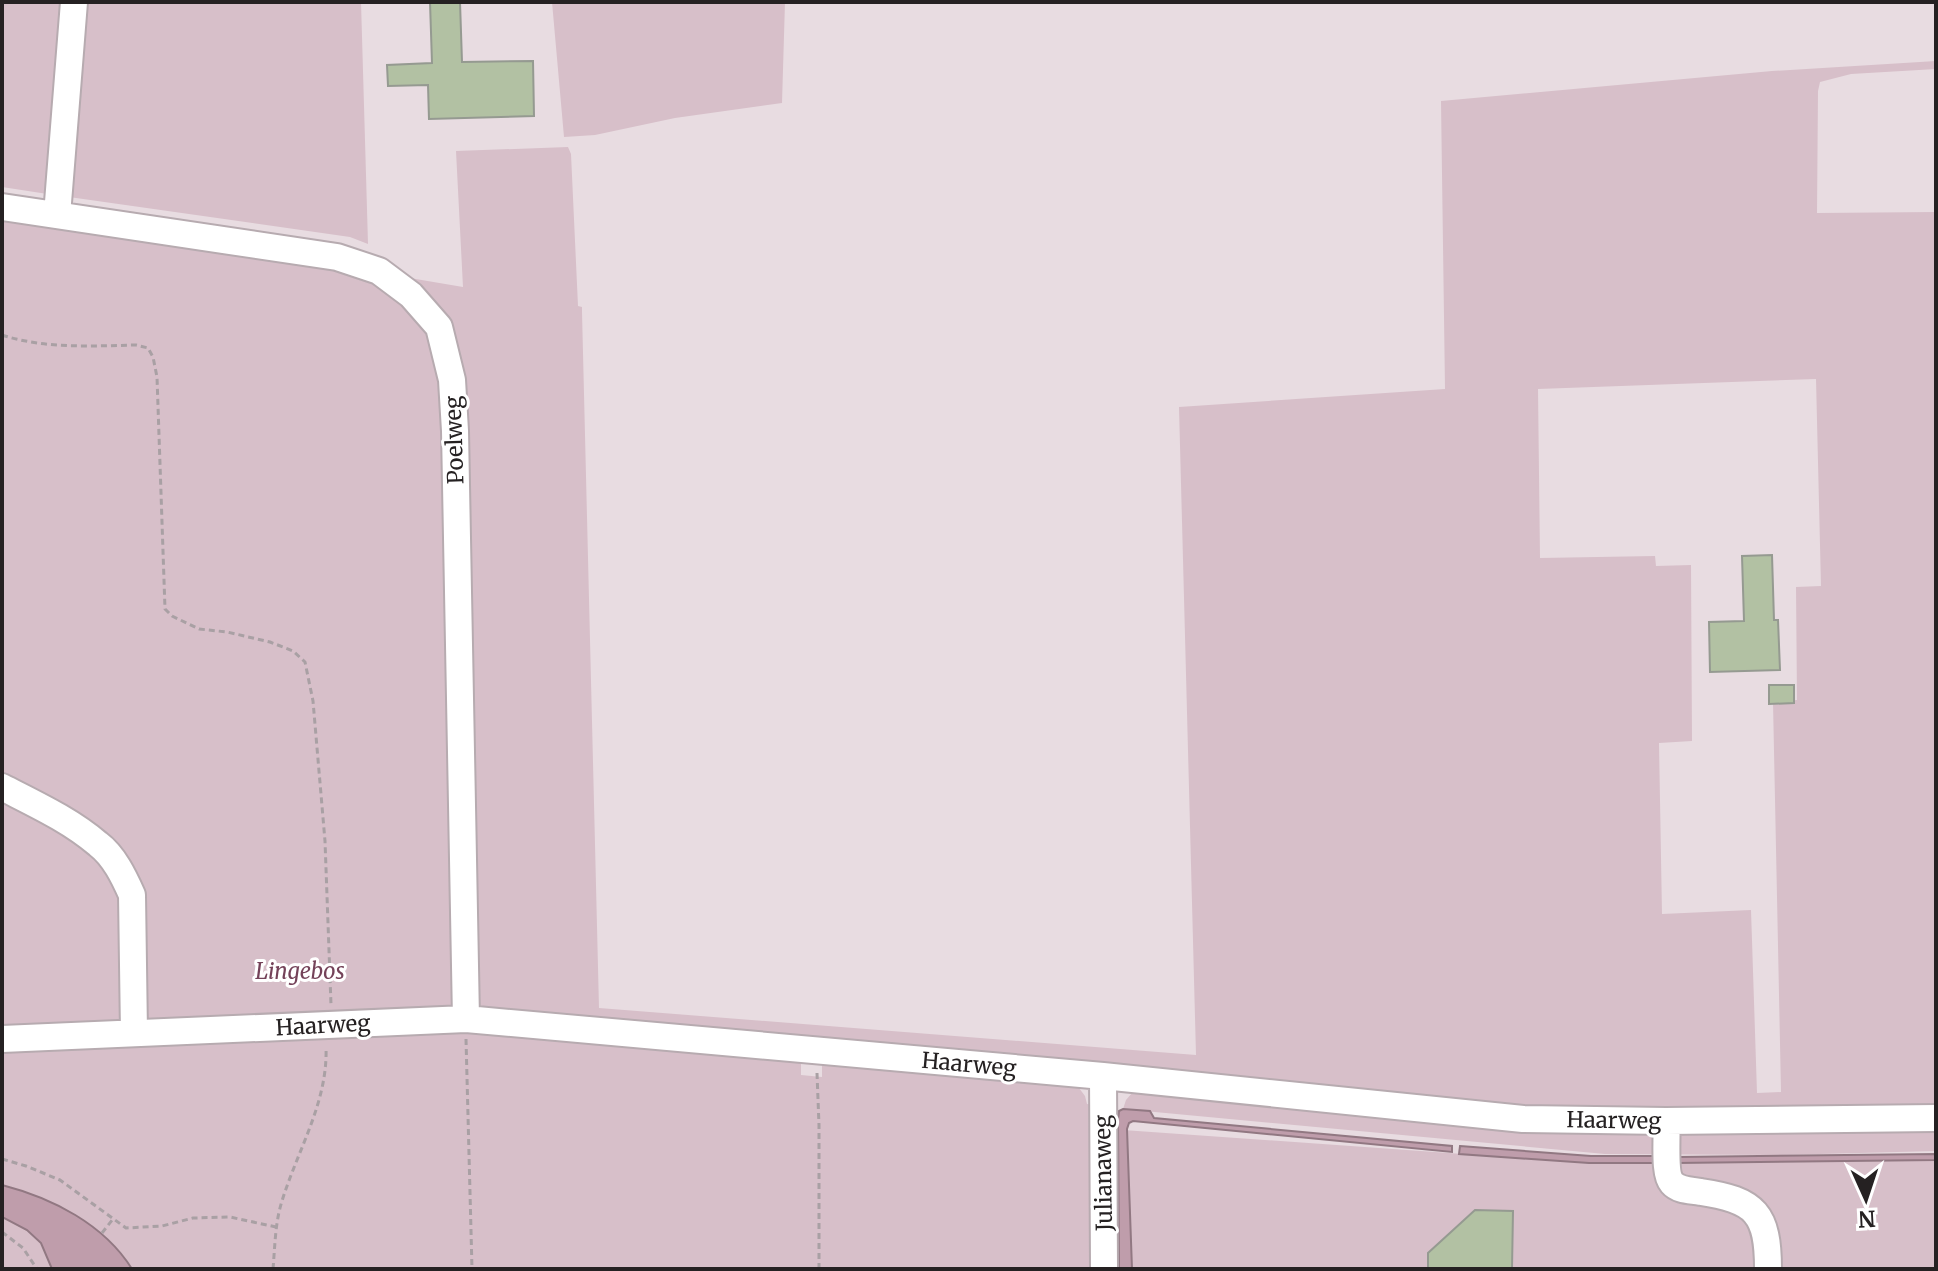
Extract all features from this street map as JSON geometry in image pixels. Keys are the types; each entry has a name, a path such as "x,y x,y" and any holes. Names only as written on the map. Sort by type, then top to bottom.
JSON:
{"street":[{"path":"57,215 74,2"},
{"name":"Poelweg","path":"2,207 337,257 379,271 411,295 439,327 452,380 455,431 466,1019"},
{"path":"2,787 68,822 101,845 124,876 132,895 134,1033"},
{"name":"Haarweg","path":"2,1039 134,1033 332,1017 466,1019 1103,1076 1523,1119 1936,1118"},
{"name":"Julianaweg","path":"1103,1076 1104,1269"},
{"path":"1666,1121 1670,1182 1681,1189 1726,1196 1758,1214 1767,1235 1768,1269"}],"path":[{"path":"2,335 48,346 136,345 148,348 157,377 165,609 172,616 199,629 227,632 293,651 305,662 309,671 325,841 332,1017 326,1035 327,1064 323,1087 282,1201 276,1227 273,1269"},
{"path":"466,1019 472,1269"},
{"path":"816,1050 819,1269"},
{"path":"2,1159 60,1180 126,1228 162,1226 193,1218 230,1217 276,1227"},
{"path":"102,1233 113,1219"},
{"path":"2,1232 23,1248 37,1269"}],"green space":[{"path":"2,2 70,2 54,195 2,187"},
{"path":"79,2 361,2 368,244 350,237 62,196"},
{"path":"552,2 785,2 782,103 675,118 595,135 564,137"},
{"name":"Lingebos","path":"1936,61 1936,69 1851,74 1820,82 1817,213 1936,212 1936,1113 1634,1113 801,1061 801,1075 822,1077 822,1063 1079,1088 1087,1104 1096,1105 1096,1269 2,1269 2,209 463,287 456,151 568,147 571,154 578,306 582,307 599,1008 1196,1055 1179,407 1445,389 1441,101 1772,71","holes":["1816,379 1821,586 1796,587 1797,700 1773,702 1781,1092 1757,1093 1751,910 1662,914 1659,743 1692,741 1691,565 1656,566 1655,556 1540,558 1538,389"]},
{"path":"1132,1093 1505,1127 1936,1130 1936,1151 1782,1155 1605,1154 1123,1109"},
{"path":"1123,1130 1591,1163 1936,1160 1936,1269 1125,1269"}],"shaded area":[{"path":"1119,1111 1150,1111 1154,1118 1452,1146 1452,1152 1133,1121 1127,1129 1132,1269 1119,1269 1118,1120"},
{"path":"1460,1146 1591,1156 1653,1156 1653,1163 1589,1163 1459,1154"},
{"path":"1936,1154 1936,1160 1677,1163 1677,1157"},
{"path":"2,1185 39,1197 75,1215 107,1239 132,1269 52,1269 41,1243 27,1230 2,1217"}],"building":[{"path":"430,2 460,2 462,62 533,61 534,116 429,119 428,85 388,86 387,65 432,63"},
{"path":"1772,555 1774,620 1778,620 1780,670 1710,672 1709,622 1744,621 1742,556"},
{"path":"1769,685 1794,685 1794,703 1769,704"},
{"path":"1475,1210 1513,1211 1512,1269 1428,1269 1428,1253"}]}
